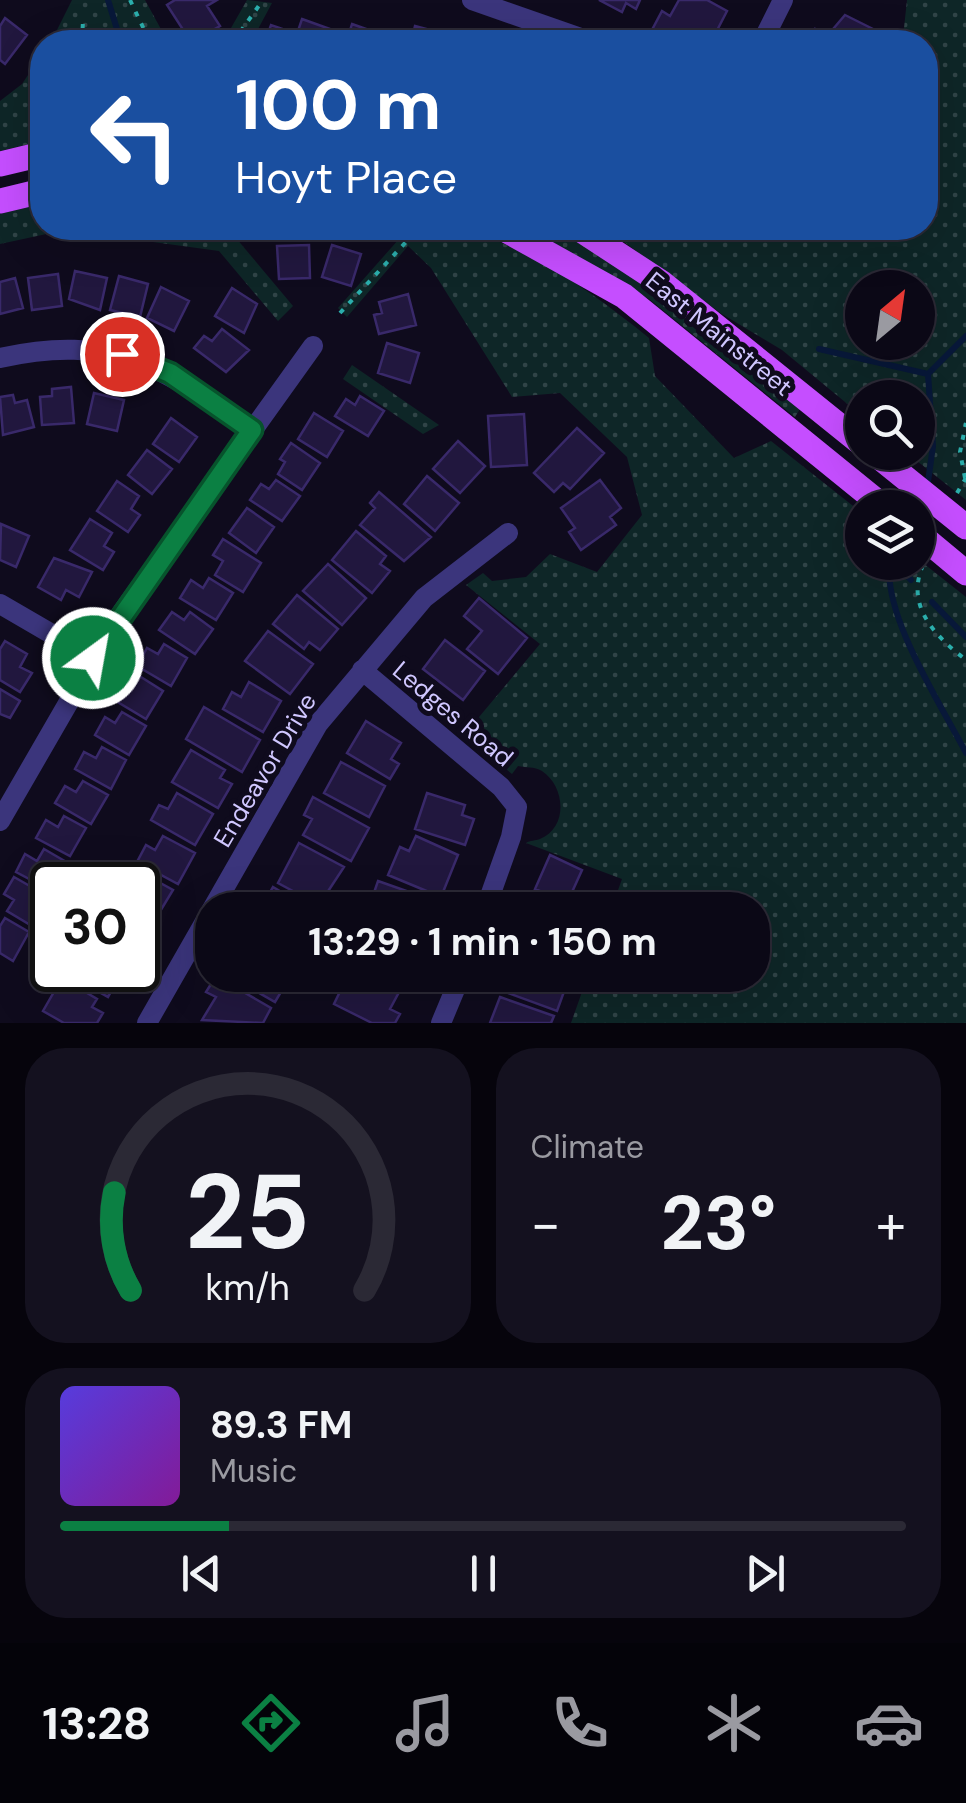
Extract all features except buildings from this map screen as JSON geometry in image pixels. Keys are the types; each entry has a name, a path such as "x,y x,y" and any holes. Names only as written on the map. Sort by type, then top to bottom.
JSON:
{"main road":[{"path":"0,164 30,157"},
{"path":"0,201 30,195"},
{"name":"East Mainstreet","path":"524,240 624,296 863,490"},
{"name":"East Mainstreet","path":"597,240 650,274 845,430"},
{"path":"896,470 966,526"},
{"path":"935,547 966,572"}],"street":[{"path":"473,0 558,30"},
{"path":"768,30 784,0"},
{"path":"0,821 93,658 313,346"},
{"path":"0,358 64,347 138,358 185,382 252,430"},
{"name":"Endeavor Drive","path":"147,1023 306,742 424,598 508,533"},
{"path":"0,604 93,658"},
{"name":"Ledges Road","path":"362,670 502,786 517,807 491,892"},
{"path":"441,1023 454,992"}],"path":[{"path":"130,0 144,30"},
{"path":"241,30 262,0"},
{"path":"83,30 84,20"},
{"path":"340,313 408,240"},
{"path":"965,478 960,452 966,423"},
{"path":"948,646 966,660"}],"green space":[{"path":"72,0 145,0 161,30 57,30"},
{"path":"247,0 272,3 257,30 230,30"},
{"path":"907,0 966,0 966,500 928,470 935,470 935,380 845,380 845,402 782,350 722,314 621,240 938,240 938,30 903,30"},
{"path":"30,72 30,144 0,151 0,101 22,84"},
{"path":"30,207 30,238 0,244 0,214"},
{"path":"138,240 238,240 293,306 278,321 219,251"},
{"path":"398,240 494,240 509,246 559,273 649,338 655,376 734,458 771,441 845,500 845,580 935,580 935,572 966,597 966,1023 571,1023 582,992 770,992 770,892 617,892 622,879 526,843 540,839 556,825 560,806 555,786 539,769 518,766 512,774 464,735 540,644 466,585 483,573 492,581 526,577 550,554 597,572 642,515 627,457 560,393 512,397 431,268 408,246 347,317 338,308"},
{"path":"549,240 577,240 630,271 800,409 795,417 649,299"},
{"path":"352,365 439,425 423,434 343,379"}],"waterway":[{"path":"108,0 117,30"},
{"path":"927,489 933,446 928,374 966,336"},
{"path":"819,349 928,374"},
{"path":"890,580 904,633 966,753"},
{"path":"932,602 966,637"}],"route":[{"path":"93,658 252,430 170,373 122,354"}]}
